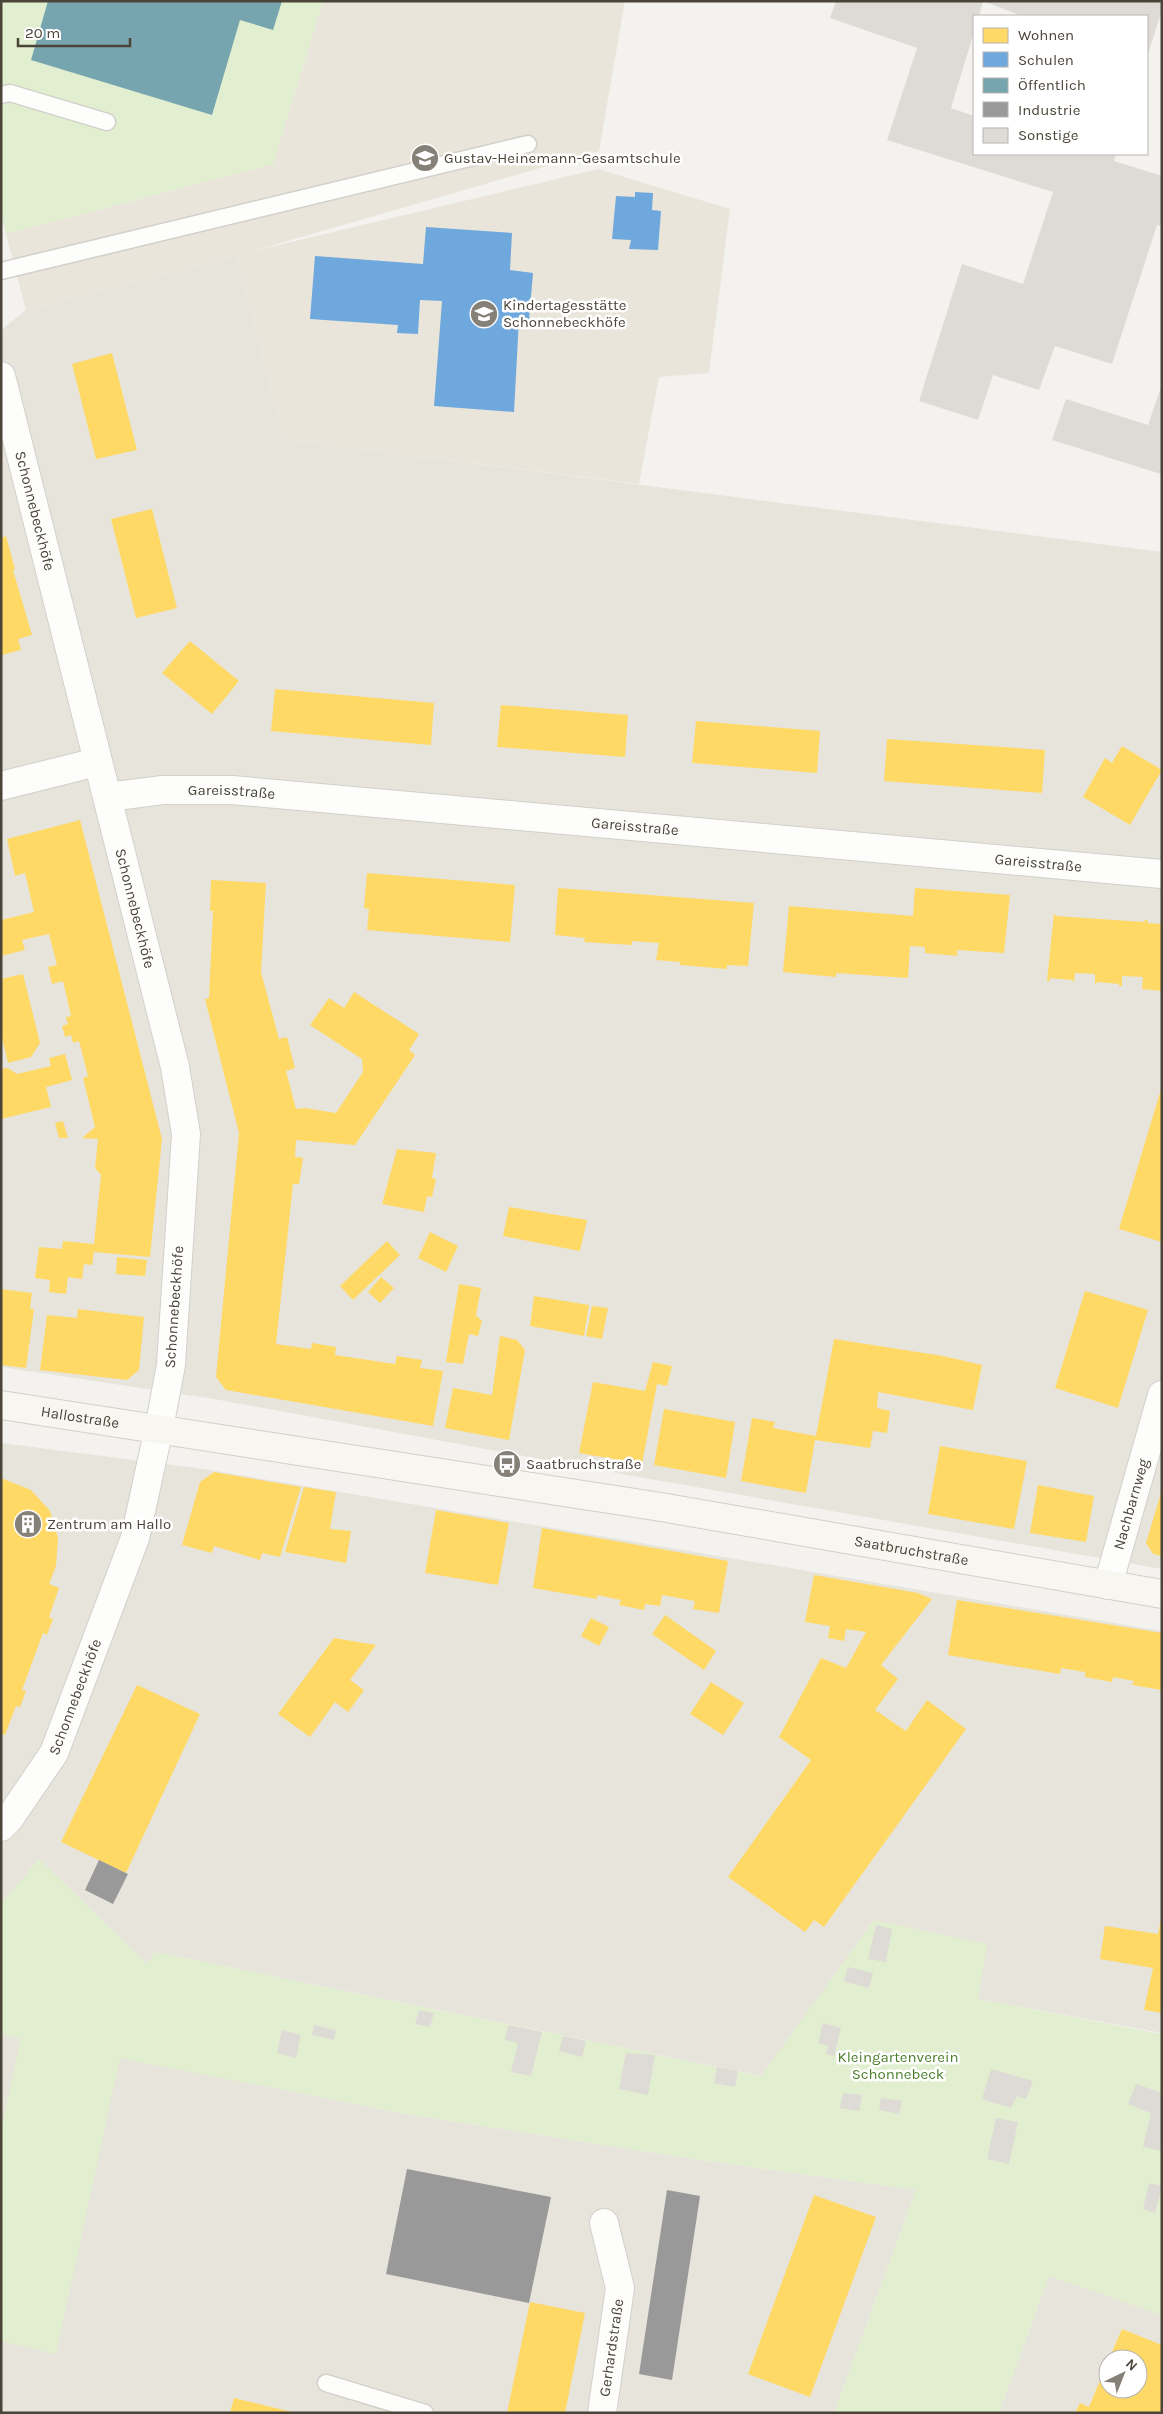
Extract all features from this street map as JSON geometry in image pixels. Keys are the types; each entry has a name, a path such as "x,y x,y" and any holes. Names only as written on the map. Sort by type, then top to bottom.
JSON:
{"main road":[{"name":"Hallostraße","path":"1,1405 159,1428"},
{"name":"Saatbruchstraße","path":"159,1428 661,1507 1162,1594"}],"street":[{"name":"Schonnebeckhöfe","path":"1,376 175,1067 186,1134 170,1365 159,1428 135,1538 54,1753 10,1818 1,1827"},
{"path":"1,786 98,762"},
{"name":"Gareisstraße","path":"108,797 163,790 232,790 1162,874"},
{"name":"Nachbarnweg","path":"1108,1585 1162,1395"},
{"name":"Gerhardstraße","path":"604,2223 620,2288 609,2411"}],"lane":[{"path":"1,95 10,93 108,122"},
{"path":"1,271 528,144"},
{"path":"326,2383 425,2413"}],"shaded area":[{"path":"323,1 625,1 599,151 253,251 598,169 730,209 709,373 659,377 639,484 284,439 237,255 26,310 6,234 273,164"},
{"path":"237,255 284,439 1162,552 1162,1569 633,1476 214,1399 1,1367 1,330 26,310"},
{"path":"1,1443 204,1469 1162,1631 1162,2033 978,1999 874,1920 762,2076 155,1952 147,1964 39,1860 1,1904"},
{"path":"1,2034 400,2113 680,2157 916,2190 834,2413 1,2413"},
{"path":"1049,2276 1162,2315 1162,2413 999,2413"}],"green space":[{"path":"1,1 323,1 273,164 6,234 1,212"},
{"name":"Kleingartenverein Schonnebeck","path":"39,1859 147,1964 155,1952 761,2076 874,1920 987,1944 978,1999 1162,2034 1162,2315 1049,2276 999,2413 834,2413 916,2190 680,2157 400,2113 120,2058 56,2354 1,2341 1,2129 21,2039 1,2034 1,1904"}],"building: Wohnen":[{"path":"112,353 137,450 96,459 72,364"},
{"path":"152,509 177,608 136,618 111,519"},
{"path":"6,536 15,569 13,570 32,635 18,639 21,650 2,655 1,538"},
{"path":"190,641 239,681 212,714 162,673"},
{"path":"275,689 434,703 431,745 271,731"},
{"path":"501,705 628,715 625,757 497,747"},
{"path":"696,721 820,731 817,773 692,763"},
{"path":"887,739 1045,750 1042,793 884,781"},
{"path":"1122,746 1162,770 1130,825 1083,797 1105,758 1112,763"},
{"path":"80,820 162,1139 150,1257 94,1252 92,1265 84,1264 82,1279 68,1277 66,1294 49,1292 50,1280 35,1278 39,1247 62,1249 63,1241 94,1244 101,1175 95,1168 98,1139 82,1138 95,1127 83,1078 88,1076 79,1041 73,1043 71,1035 65,1037 62,1026 68,1024 66,1017 71,1016 63,981 52,984 48,967 57,965 49,934 22,940 25,950 1,956 1,920 34,912 25,873 15,876 7,839"},
{"path":"367,873 515,885 510,942 367,930 369,909 364,908"},
{"path":"211,880 266,883 261,972 279,1039 287,1037 295,1068 286,1071 296,1109 305,1108 336,1113 363,1072 362,1059 310,1025 329,998 344,1008 354,992 419,1034 409,1050 415,1055 355,1145 296,1140 295,1157 303,1158 299,1184 293,1184 276,1344 311,1349 312,1343 336,1347 335,1355 395,1364 397,1356 422,1360 420,1368 443,1371 433,1426 226,1390 216,1377 239,1133 205,999 209,998 213,911 210,911"},
{"path":"558,888 754,903 748,966 727,965 727,969 680,965 680,962 656,960 659,943 632,941 632,945 584,942 585,938 555,935"},
{"path":"915,888 1010,895 1004,953 957,950 957,956 925,953 925,947 910,946 908,978 836,973 836,977 783,972 789,906 913,916"},
{"path":"1054,913 1056,916 1144,922 1148,920 1147,923 1162,924 1162,991 1142,989 1143,977 1122,976 1122,986 1098,982 1095,984 1095,974 1075,973 1074,982 1072,980 1050,978 1050,981 1047,981"},
{"path":"23,974 40,1043 31,1057 8,1063 1,1034 1,979"},
{"path":"65,1054 72,1080 46,1087 51,1107 1,1119 1,1069 8,1068 17,1074 51,1066 49,1058"},
{"path":"1162,1086 1162,1242 1119,1229"},
{"path":"63,1121 68,1138 59,1138 55,1123"},
{"path":"397,1149 436,1153 432,1178 436,1179 432,1197 427,1196 424,1212 382,1204"},
{"path":"509,1207 587,1220 580,1251 503,1236"},
{"path":"430,1232 458,1246 446,1272 418,1258"},
{"path":"387,1241 400,1255 353,1300 340,1286"},
{"path":"117,1257 147,1260 145,1276 116,1274"},
{"path":"381,1277 394,1288 380,1303 368,1292"},
{"path":"459,1284 481,1288 476,1315 482,1321 478,1336 469,1334 463,1364 446,1362"},
{"path":"1,1289 32,1293 30,1309 34,1309 26,1368 1,1365"},
{"path":"1085,1291 1148,1310 1118,1408 1055,1388"},
{"path":"534,1296 589,1305 584,1336 530,1326"},
{"path":"592,1306 608,1308 602,1339 586,1336"},
{"path":"78,1309 144,1317 139,1370 127,1380 40,1370 47,1315 77,1318"},
{"path":"500,1336 517,1340 525,1350 509,1440 445,1428 453,1388 492,1395"},
{"path":"834,1339 943,1356 982,1365 973,1410 878,1392 877,1408 890,1411 887,1433 873,1431 870,1448 815,1440 806,1493 741,1481 752,1418 775,1422 773,1428 816,1436"},
{"path":"653,1362 672,1366 667,1386 657,1384 642,1464 579,1453 593,1382 645,1391"},
{"path":"664,1409 735,1422 726,1478 654,1465"},
{"path":"940,1446 1027,1461 1014,1529 928,1514"},
{"path":"214,1472 301,1487 280,1557 262,1553 260,1560 214,1546 212,1553 182,1545 200,1482"},
{"path":"1,1478 31,1490 50,1511 58,1538 56,1566 49,1584 59,1588 49,1617 53,1619 47,1635 43,1633 22,1690 26,1691 20,1707 16,1706 5,1735 1,1734"},
{"path":"1038,1485 1094,1496 1086,1542 1030,1533"},
{"path":"304,1487 336,1492 330,1529 351,1531 346,1563 285,1552"},
{"path":"1161,1493 1162,1556 1153,1554 1146,1543"},
{"path":"436,1510 509,1523 498,1585 425,1573"},
{"path":"542,1528 728,1561 719,1613 693,1609 695,1601 662,1595 660,1606 645,1604 644,1610 619,1605 621,1600 597,1595 597,1599 533,1588"},
{"path":"814,1575 918,1593 932,1599 881,1665 898,1679 875,1710 906,1731 927,1700 966,1729 824,1927 814,1920 805,1932 728,1877 811,1760 779,1737 821,1658 846,1668 866,1632 846,1629 844,1641 828,1638 830,1626 805,1622"},
{"path":"957,1600 1162,1633 1162,1690 1132,1685 1134,1681 1113,1677 1112,1682 1085,1677 1085,1672 1061,1668 1060,1674 948,1655"},
{"path":"665,1615 716,1651 704,1670 652,1634"},
{"path":"591,1618 609,1627 599,1646 581,1636"},
{"path":"334,1638 376,1645 350,1680 364,1690 348,1712 335,1702 310,1737 278,1714"},
{"path":"711,1682 744,1703 723,1735 690,1714"},
{"path":"137,1685 200,1714 126,1873 61,1842"},
{"path":"1161,1919 1162,2013 1144,2010 1153,1968 1100,1959 1105,1926 1158,1934"},
{"path":"814,2195 876,2217 810,2397 748,2374"},
{"path":"530,2302 585,2313 565,2413 507,2413"},
{"path":"1122,2329 1162,2345 1162,2413 1075,2413 1080,2403 1089,2407 1098,2385 1098,2399 1148,2399 1148,2349 1113,2349"},
{"path":"234,2398 292,2412 292,2413 230,2413"}],"building: Schulen":[{"path":"635,192 653,193 652,210 661,211 658,250 629,249 631,240 612,239 616,196 635,197"},
{"path":"426,227 512,233 510,270 533,273 529,320 519,319 514,412 434,406 442,301 420,300 418,334 397,333 398,325 310,319 315,256 423,264"}],"building: Öffentlich":[{"path":"48,1 282,1 273,30 240,20 212,115 31,60"}],"building: Industrie":[{"path":"99,1860 128,1874 113,1904 85,1890"},
{"path":"407,2169 551,2197 529,2303 386,2274"},
{"path":"667,2190 700,2196 672,2380 639,2374"}],"building: Sonstige":[{"path":"836,1 983,1 979,15 973,15 973,35 951,108 973,116 973,155 1116,155 1114,161 1162,176 1162,226 1157,225 1112,364 1055,346 1039,390 993,375 978,420 919,401 962,264 1023,284 1053,192 887,140 917,48 830,18"},
{"path":"983,1 1162,1 1162,10 1148,54 1148,15 1019,15"},
{"path":"1162,384 1161,474 1052,440 1066,399 1148,425"},
{"path":"876,1925 892,1929 886,1962 868,1959"},
{"path":"848,1967 873,1973 869,1988 844,1981"},
{"path":"419,2010 434,2013 430,2027 415,2024"},
{"path":"823,2023 841,2028 834,2056 826,2054 828,2046 818,2043"},
{"path":"314,2025 336,2030 334,2040 312,2035"},
{"path":"508,2025 542,2032 531,2076 511,2072 518,2043 505,2040"},
{"path":"282,2030 301,2035 296,2058 277,2053"},
{"path":"563,2036 586,2041 582,2057 559,2051"},
{"path":"626,2053 655,2055 648,2095 619,2089"},
{"path":"717,2067 738,2071 735,2087 714,2083"},
{"path":"991,2069 1033,2081 1026,2099 1017,2096 1011,2108 982,2099"},
{"path":"1136,2084 1162,2093 1162,2151 1143,2147 1151,2113 1128,2104"},
{"path":"843,2093 862,2095 859,2111 840,2108"},
{"path":"881,2098 902,2101 899,2114 879,2110"},
{"path":"996,2118 1018,2122 1009,2164 987,2159"},
{"path":"1149,2183 1162,2186 1155,2213 1143,2209"}],"place":[{"name":"Gustav-Heinemann-Gesamtschule","path":"425,158"},
{"name":"Kindertagesstätte Schonnebeckhöfe","path":"484,314"},
{"name":"Saatbruchstraße","path":"507,1464"},
{"name":"Zentrum am Hallo","path":"28,1524"}]}
